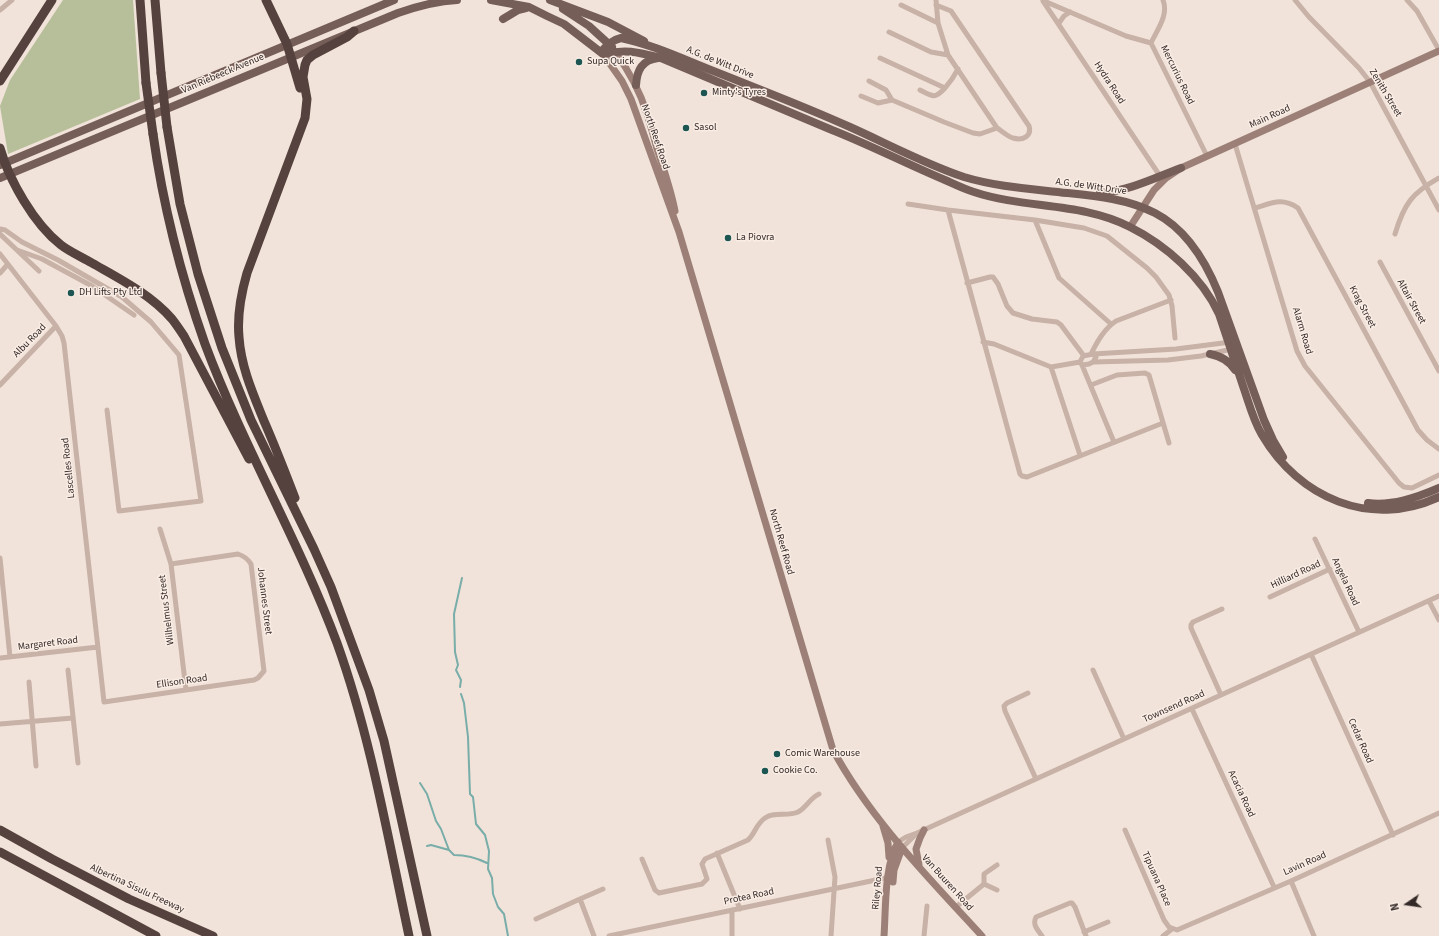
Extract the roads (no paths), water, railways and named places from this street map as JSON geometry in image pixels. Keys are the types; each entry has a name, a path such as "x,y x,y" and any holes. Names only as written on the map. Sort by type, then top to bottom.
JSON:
{"highway":[{"path":"0,81 52,0"},
{"path":"140,0 146,83 158,169 166,210 183,275 206,344 235,415 318,597 354,694 368,744 409,936"},
{"path":"155,0 167,127 180,204 198,274 222,348 251,420 314,549 337,601 369,690 384,741 427,936"},
{"path":"266,0 287,44 291,56 302,96 305,118"},
{"path":"314,549 288,478 242,364 238,336 239,312 247,274 305,118 307,106 303,77 305,65 313,55 347,37 354,31"},
{"path":"0,148 2,164 10,174 32,214 48,233 61,245 135,288 172,319 184,336 289,532"},
{"name":"Albertina Sisulu Freeway","path":"0,830 52,860 129,899 213,936"},
{"path":"0,852 156,936"}],"main road":[{"name":"Van Riebeeck Avenue","path":"2,164 394,0"},
{"name":"Van Riebeeck Avenue","path":"0,178 291,56 416,6 457,0"},
{"path":"495,0 506,1 529,7 564,24 602,53 609,44"},
{"path":"546,0 589,26 609,44 615,52"},
{"path":"550,0 614,25 655,47"},
{"path":"503,19 518,10 529,7"},
{"name":"A.G. de Witt Drive","path":"609,44 616,39 621,38 655,47 904,163 973,192 996,198 1093,214 1130,227 1157,244 1197,280 1216,308 1273,440 1288,462 1302,477 1316,487 1342,499 1376,504 1410,499 1439,488"},
{"name":"Main Road","path":"1130,227 1159,184 1181,168 1439,50"},
{"name":"A.G. de Witt Drive","path":"602,53 635,51 661,58 836,121 907,154 964,177 984,182 1087,194 1128,202 1143,207 1164,218 1176,227 1197,250 1214,283 1233,345 1244,388 1255,420 1268,445 1294,475 1315,492 1341,503 1371,509 1398,509 1423,503 1439,497"},
{"name":"North Reef Road","path":"615,52 629,70 647,112 657,149 668,179 679,231"},
{"name":"North Reef Road","path":"602,53 622,81 631,99 679,231 833,750 853,785 900,845"},
{"path":"636,85 637,74 642,66 651,60 661,58"},
{"path":"904,163 907,154"},
{"path":"926,172 929,163"},
{"path":"1087,194 1113,192 1124,189 1181,168"},
{"path":"1210,354 1219,356 1229,362 1244,388"},
{"path":"883,824 888,843 890,866"},
{"path":"918,865 916,849 924,830"},
{"name":"Van Buuren Road","path":"900,845 982,936"},
{"name":"Riley Road","path":"888,936 891,876 890,866 892,851 900,845"},
{"name":"Riley Road","path":"884,936 891,876 900,845"}],"street":[{"path":"0,10 12,0"},
{"name":"Mercurius Road","path":"1042,0 1126,36 1151,43 1207,156"},
{"name":"Hydra Road","path":"1042,0 1059,23 1160,176"},
{"path":"1151,43 1165,11 1163,0"},
{"name":"Zenith Street","path":"1295,0 1309,17 1359,68 1370,82 1439,210"},
{"path":"1407,0 1417,12 1439,50"},
{"path":"936,2 951,11 1029,126 1029,135 1024,138 1013,138 997,128 948,55 938,23 936,2"},
{"path":"901,5 938,23"},
{"path":"1059,23 1064,16 1070,12"},
{"path":"889,32 931,52 948,55"},
{"path":"880,58 945,88"},
{"path":"920,90 932,96 939,94 952,80 958,69"},
{"path":"869,81 886,90 892,100"},
{"path":"860,96 878,103 892,100 973,133 980,134 997,128"},
{"name":"Alarm Road","path":"1235,144 1300,359 1399,483 1404,487 1412,488 1439,475"},
{"path":"1395,234 1407,204 1417,191 1439,178"},
{"name":"Krag Street","path":"1255,208 1282,201 1290,202 1298,208 1418,430 1427,440 1439,449"},
{"path":"908,204 1035,220 1084,228 1107,236 1147,268 1165,289 1171,300 1175,338"},
{"path":"948,210 966,283 1020,474 1022,476 1027,476 1163,423"},
{"path":"1035,220 1059,278 1111,324"},
{"path":"0,229 5,230 22,242 58,260 122,297 152,322 179,355 201,501 120,511 107,410"},
{"path":"0,234 39,272"},
{"path":"16,250 42,259 85,283 134,315"},
{"name":"Lascelles Road","path":"0,254 56,326 62,336 65,349 104,702"},
{"name":"Altair Street","path":"1380,262 1439,371"},
{"path":"0,273 8,264"},
{"path":"966,283 993,277 998,284 1010,310 1024,317 1056,322 1061,325 1084,356"},
{"path":"1092,354 1104,331 1111,324 1171,300"},
{"name":"Albu Road","path":"0,385 56,326"},
{"path":"983,342 994,344 1051,367 1081,363 1089,364 1093,362 1168,360 1210,354 1233,345"},
{"path":"1114,442 1092,386 1081,363 1081,358 1092,354 1233,345"},
{"path":"1123,352 1124,362"},
{"path":"1092,354 1096,357 1093,362"},
{"path":"1051,367 1080,455"},
{"path":"1092,386 1122,374 1149,374 1169,443"},
{"name":"Wilhelmus Street","path":"160,529 171,564 186,690"},
{"name":"Angela Road","path":"1315,539 1359,632"},
{"name":"Johannes Street","path":"171,564 238,554 242,555 248,560 251,564 264,669 261,676"},
{"path":"0,558 10,657"},
{"name":"Hilliard Road","path":"1270,597 1330,569"},
{"name":"Townsend Road","path":"900,845 917,833 1439,596"},
{"path":"1428,601 1439,620"},
{"path":"1221,695 1191,625 1193,622 1222,609"},
{"name":"Margaret Road","path":"0,658 98,647"},
{"name":"Cedar Road","path":"1311,654 1393,835"},
{"path":"68,670 78,763"},
{"path":"1093,670 1124,739"},
{"name":"Ellison Road","path":"104,702 254,680 261,676"},
{"path":"29,682 36,766"},
{"path":"1028,693 1007,703 1004,706 1036,779"},
{"name":"Acacia Road","path":"1192,708 1274,887"},
{"path":"0,724 73,718"},
{"path":"642,860 655,890 660,894 705,882 707,879 702,867 703,861 717,853 748,840 752,836 758,824 764,819 771,815 797,812 814,796 819,794"},
{"name":"Lavin Road","path":"1163,936 1174,929 1291,881 1439,813"},
{"name":"Tipuana Place","path":"1125,830 1164,920 1174,929"},
{"path":"828,840 836,877 831,936"},
{"path":"717,853 740,909"},
{"path":"984,884 984,874 997,865"},
{"name":"Protea Road","path":"609,936 891,876"},
{"path":"1291,881 1314,936"},
{"path":"984,884 997,890"},
{"path":"956,907 984,884"},
{"path":"536,919 603,889"},
{"path":"580,899 594,936"},
{"path":"1042,936 1035,926 1034,920 1036,917 1070,903 1072,903 1075,907 1085,934 1108,922"},
{"path":"924,936 927,906"},
{"path":"732,910 732,936"}],"waterway":[{"path":"460,687 461,680 456,670 458,665 455,652 454,614 462,578"},
{"path":"461,694 464,703 468,737 470,794 473,797 476,824 485,835 489,851 488,869 492,878 493,894 498,907 504,914 508,936"},
{"path":"420,783 427,794 436,821 441,829 449,850 454,855 471,857 487,863"},
{"path":"427,846 431,845 449,850"}],"place":[{"name":"Supa Quick","path":"579,62"},
{"name":"Minty's Tyres","path":"704,93"},
{"name":"Sasol","path":"686,128"},
{"name":"La Piovra","path":"728,238"},
{"name":"DH Lifts Pty Ltd","path":"71,293"},
{"name":"Comic Warehouse","path":"777,754"},
{"name":"Cookie Co.","path":"765,771"}]}
